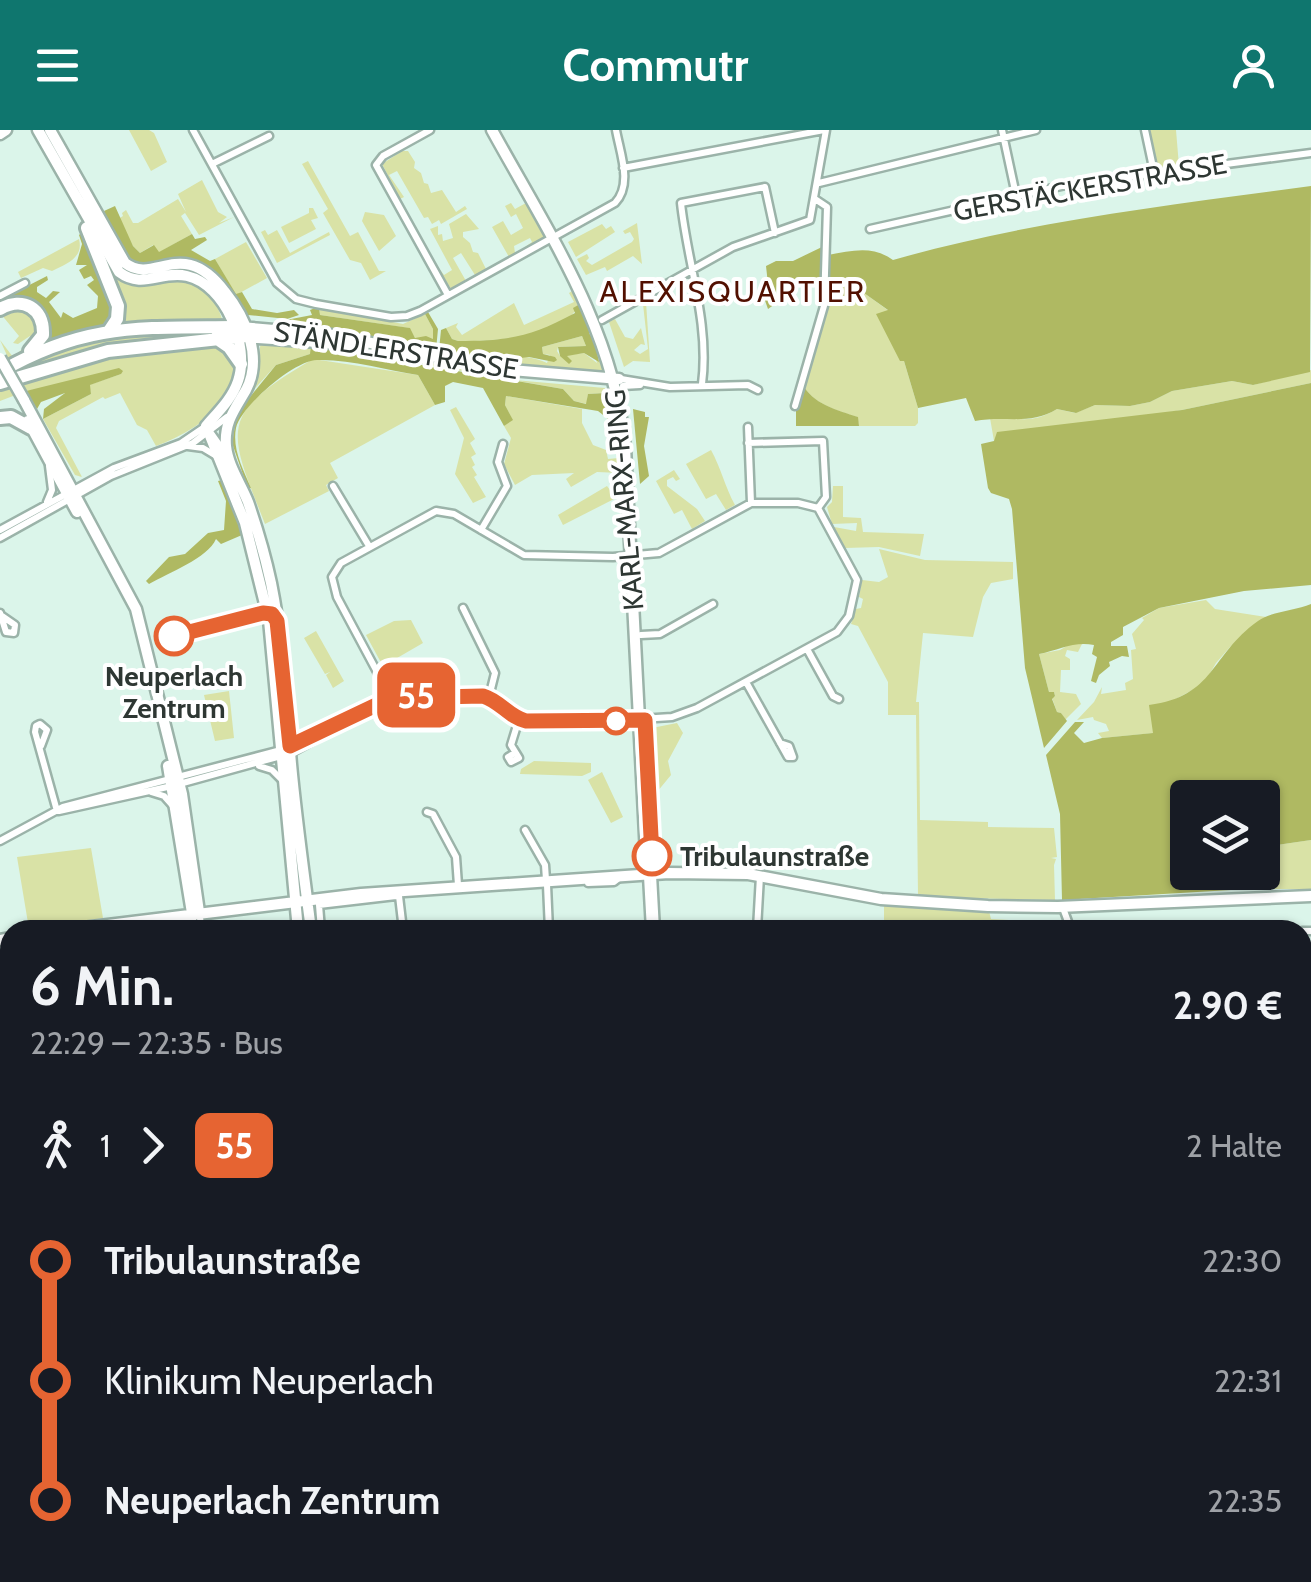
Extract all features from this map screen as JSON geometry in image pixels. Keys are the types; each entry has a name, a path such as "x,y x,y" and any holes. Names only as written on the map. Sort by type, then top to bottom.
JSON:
{"highway":[{"path":"87,228 118,306 117,319 109,331"},
{"path":"0,308 12,303 37,311 44,332 38,344 3,370"},
{"name":"STÄNDLERSTRASSE","path":"3,370 66,340 109,331 242,332"},
{"name":"STÄNDLERSTRASSE","path":"3,370 242,332"},
{"path":"216,338 229,347 241,364"},
{"path":"0,416 22,404"},
{"path":"0,416 11,417 31,428"}],"main road":[{"path":"38,130 114,257"},
{"path":"50,130 122,274 138,282 176,275 198,280 218,298 242,332 252,377 230,414 224,459"},
{"name":"KARL-MARX-RING","path":"495,130 602,320 618,382 633,556 650,874"},
{"path":"74,196 87,228"},
{"name":"KARL-MARX-RING","path":"554,237 590,310 618,382"},
{"path":"242,332 241,364 232,392 209,430 256,525 310,920"},
{"name":"STÄNDLERSTRASSE","path":"242,332 335,342 510,377 618,382"},
{"path":"3,370 72,494 136,622 175,782 195,912"},
{"path":"22,404 48,460 72,494"},
{"name":"KARL-MARX-RING","path":"633,556 641,635 642,720"},
{"path":"286,751 283,781 297,920"},
{"path":"175,782 195,912"},
{"path":"138,920 458,884 546,883 718,872 897,901 1062,906 1231,896 1311,896"}],"street":[{"path":"193,130 277,283 296,299 402,317 448,296 620,198 625,186 616,130"},
{"path":"430,130 380,158 376,166 448,296"},
{"path":"602,320 733,247 810,220 825,130 623,168"},
{"path":"1002,130 1016,195"},
{"path":"818,184 1036,130"},
{"path":"1144,130 1154,172"},
{"path":"212,164 268,136"},
{"name":"GERSTÄCKERSTRASSE","path":"870,228 1016,195 1154,172 1311,153"},
{"path":"702,384 694,268 681,203 766,188 775,233"},
{"path":"795,406 826,292 827,208 816,199"},
{"path":"0,296 25,282"},
{"path":"618,382 670,388 748,385 758,390"},
{"path":"0,530 44,505 187,446 230,414"},
{"path":"748,427 752,503"},
{"path":"0,538 114,468 209,430"},
{"path":"748,443 823,441 826,498 818,508"},
{"path":"481,530 507,486 498,462 503,444"},
{"path":"187,446 203,448 224,459"},
{"path":"44,505 52,490 48,460"},
{"path":"333,486 369,546"},
{"path":"0,840 63,807 253,765 391,698 488,697 519,720 567,722 678,716 843,626 858,584 818,508 802,504 752,503 659,553 633,556 525,555 447,511 436,511 341,562 334,572 334,593 391,698"},
{"path":"641,635 660,634 713,604"},
{"path":"463,608 495,673 488,697"},
{"path":"806,649 839,700"},
{"path":"746,682 780,743"},
{"path":"515,752 511,743 519,720"},
{"path":"41,746 58,811"},
{"path":"58,811 144,792 286,751"},
{"path":"253,765 272,770 283,781"},
{"path":"144,792 164,796 177,813"},
{"path":"427,812 433,814 456,857 458,884"},
{"path":"525,830 545,865 548,920"},
{"path":"650,874 653,920"},
{"path":"757,920 760,876"},
{"path":"320,920 318,909 327,901 546,883"},
{"path":"399,896 402,920"},
{"path":"1062,906 1067,920"},
{"path":"195,912 197,920"}],"green space":[{"path":"129,130 154,133 167,162 151,171"},
{"path":"1147,130 1176,130 1179,166 1156,169"},
{"path":"408,151 431,193 442,190 456,212 465,206 467,209 441,224 439,220 432,224 428,217 424,218 397,171 389,175 404,197 400,199 382,164"},
{"path":"308,161 350,236 358,232 379,271 386,271 370,280 361,263 350,260 323,213 328,209 302,164"},
{"path":"202,180 218,212 227,217 219,223 234,217 199,235 185,213 181,216 192,234 158,253 153,245 140,253 118,219 122,213 126,210 133,223 138,223 178,199 186,212 178,194"},
{"path":"1311,186 1310,372 1253,385 1232,381 1172,391 1130,406 1095,405 1076,413 1057,409 1027,419 975,421 966,398 918,408 904,361 900,361 876,314 888,310 864,293 827,300 828,255 870,251 893,260 1048,224"},
{"path":"511,203 515,209 526,203 544,237 518,252 532,242 530,238 514,246 515,253 509,257 492,227 503,221 511,235 523,228 516,214 511,217 505,206"},
{"path":"115,206 140,253 154,245 159,252 192,234 195,239 205,237 207,240 191,250 210,261 215,259 236,294 242,292 252,309 277,313 294,310 299,315 287,319 248,315 217,275 192,259 151,265 129,261 106,219 104,211"},
{"path":"309,208 318,218 311,220 316,229 289,243 281,227 309,213"},
{"path":"365,212 384,215 396,236 379,251 362,221"},
{"path":"466,214 479,229 463,232 463,237 486,269 475,275 461,253 453,258 466,281 451,289 435,263 444,275 452,270 430,229 438,226 443,241 453,238 449,224"},
{"path":"637,223 642,264 633,256 607,271 605,267 586,275 577,259 587,254 586,261 592,265 632,242 630,232 623,231"},
{"path":"602,224 606,229 611,226 615,232 576,257 568,242"},
{"path":"265,230 268,235 277,230 290,253 329,232 330,235 277,263 261,232"},
{"path":"82,232 115,307 111,325 49,340 43,312 0,307 0,300 47,276 37,292 46,298 53,291 60,292 49,302 61,318 63,312 73,318 97,308 98,296 87,285 94,280 91,276 84,279 79,270 87,265 76,265"},
{"path":"79,239 79,251 68,263 21,278 18,272"},
{"path":"94,241 112,271 129,283 144,285 180,279 198,285 217,306 224,325 116,327"},
{"path":"246,242 267,278 236,295 215,259"},
{"path":"824,246 824,276 814,282 777,285 775,304 768,309 762,292 768,284 766,266 776,261 793,261"},
{"path":"572,291 580,304 571,316 558,325 525,336 458,341 452,339 446,328 458,323 456,327 462,335 514,303 524,325 574,302 569,293"},
{"path":"864,293 889,311 918,408 915,426 859,426 857,417 818,401 802,383 827,300"},
{"path":"646,302 650,362 633,361 624,367 609,322 615,319 625,337 633,339 641,328 645,345 634,350 640,354 648,349 643,304"},
{"path":"580,304 592,330 589,333 599,362 584,353 567,356 572,361 569,364 560,356 558,347 586,346 582,336 542,347 543,354 555,357 554,362 529,357 495,361 439,350 441,330 446,328 452,339 458,341 506,338 559,321 575,313 573,308"},
{"path":"9,307 31,310 40,332 31,346 10,362 0,340 13,357 32,341 30,336 13,343 19,336 0,313"},
{"path":"319,308 403,324 425,314 434,339 415,338 409,328 320,315"},
{"path":"319,308 320,315 410,328 415,338 433,339 433,329 425,314 428,312 438,329 436,350 317,325 288,324 286,320 312,315 310,310"},
{"path":"592,330 606,375 513,369 438,356 439,350 523,357 547,363 550,355 543,354 542,347 582,336 586,346 558,347 557,351 560,356 584,353 597,363 589,333"},
{"path":"109,333 228,333 190,335 0,375 23,361"},
{"path":"261,340 364,349 514,380 605,388 605,393 588,394 587,404 574,401 563,389 316,345 310,354 276,365 249,395 256,378"},
{"path":"214,341 234,359 230,389 211,414 184,434 156,446 147,430 137,425 120,393 103,397 59,421 56,428 82,477 75,475 43,419 91,394 89,385 121,374 26,391 0,401 0,386 87,359"},
{"path":"311,346 563,389 574,401 586,404 588,394 605,393 613,398 616,425 598,411 506,396 505,405 513,420 504,426 483,388 453,382 445,386 445,402 435,405 418,375 317,360 283,376 240,419 236,444 251,488 248,489 232,443 237,413 276,365 310,354"},
{"path":"313,359 418,375 435,405 330,463 338,478 326,485 329,491 265,524 243,466 239,426 260,395"},
{"path":"119,368 121,374 90,385 91,394 43,419 44,409 65,393 41,402 37,409 26,391"},
{"path":"1311,370 1311,383 1182,410 994,441 990,418 1031,419 1057,409 1075,413 1095,405 1130,406 1172,391 1232,381 1253,385"},
{"path":"802,383 819,401 858,417 859,426 796,426"},
{"path":"1311,383 1311,585 1244,591 1159,608 1123,627 1123,635 1111,646 1127,646 1129,657 1109,662 1096,683 1091,681 1097,657 1092,654 1094,645 1073,645 1039,654 1049,692 1054,692 1052,699 1057,712 1067,721 1044,748 1025,668 1012,509 1009,499 991,493 988,488 981,444 994,441 997,432 1182,410"},
{"path":"506,396 582,409 582,423 593,445 606,450 608,459 619,458 620,473 597,472 571,487 566,479 574,473 532,475 515,485 504,464 511,438 504,426 512,419 505,405"},
{"path":"456,407 475,439 470,443 476,454 471,457 475,465 472,467 486,497 473,503 455,474 464,438 450,410"},
{"path":"633,409 649,417 644,446 649,476 640,484"},
{"path":"711,450 735,505 726,510 716,494 706,499 686,464"},
{"path":"674,470 680,479 667,480 667,486 697,509 705,521 692,529 682,510 674,514 656,481"},
{"path":"222,480 242,535 221,544 216,539 196,559 149,584 146,581 169,557 185,554 208,533 224,530 226,501 218,481"},
{"path":"607,486 616,498 563,525 558,515"},
{"path":"833,486 843,486 843,517 861,518 863,532 924,534 920,556 879,547 845,548 834,527 856,531 857,523 832,524 827,507 832,502"},
{"path":"879,549 925,560 1013,562 1013,579 991,583 983,597 973,637 923,633 916,702 920,820 1054,828 1057,857 1051,858 1056,859 1055,900 918,897 916,715 888,715 888,682 858,626 851,624 856,609 861,608 862,580 879,582 888,577"},
{"path":"1206,600 1215,609 1266,617 1230,647 1204,684 1170,702 1154,733 1102,738 1098,733 1109,731 1106,724 1093,717 1077,720 1102,687 1101,694 1126,690 1125,683 1133,679 1131,650 1136,649 1132,634 1142,618 1159,608"},
{"path":"1311,604 1311,840 1280,845 1280,780 1170,780 1170,890 1231,890 1062,900 1060,814 1046,755 1075,722 1084,722 1074,733 1084,743 1153,733 1149,705 1171,700 1200,684 1242,634 1270,615"},
{"path":"411,620 423,643 385,665 402,658 414,679 399,687 394,679 391,681 366,635 394,621"},
{"path":"316,631 344,681 333,688 326,675 330,672 325,674 304,638"},
{"path":"1072,643 1082,644 1078,652 1067,650 1070,670 1061,670 1060,692 1076,694 1081,704 1065,720 1057,712 1054,692 1049,692 1039,654"},
{"path":"229,691 234,738 215,741 204,695"},
{"path":"677,723 683,733 668,761 671,775 657,792 652,728"},
{"path":"534,761 591,763 591,772 582,776 520,774"},
{"path":"602,772 623,817 611,823 588,780"},
{"path":"1311,840 1311,889 1280,889 1280,845"},
{"path":"91,848 103,918 28,920 17,857"},
{"path":"884,905 989,911 991,919 1009,920 884,920"}],"bus line":[{"name":"55","path":"174,636 267,612 272,614 277,621 290,746 381,701 404,695 488,697 526,721 645,720 652,856"}],"place":[{"name":"Neuperlach Zentrum","path":"174,636"},
{"name":"Tribulaunstraße","path":"652,856"}],"district":[{"name":"ALEXISQUARTIER","path":"733,292"}]}
